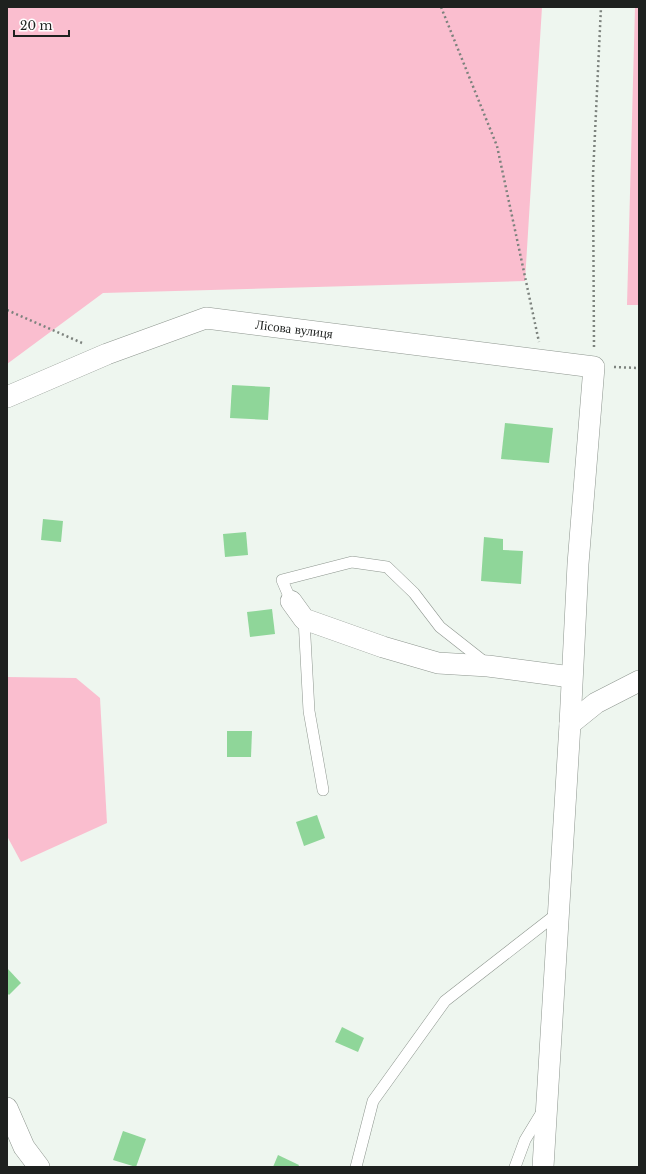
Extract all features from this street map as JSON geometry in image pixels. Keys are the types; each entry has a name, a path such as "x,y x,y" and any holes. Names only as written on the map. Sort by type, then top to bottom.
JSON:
{"street":[{"name":"Лісова вулиця","path":"7,397 107,354 206,318 594,357"},
{"path":"542,1167 570,724 571,677 578,564 594,357"},
{"path":"291,601 304,618 384,647 438,663 488,666 571,677"},
{"path":"570,724 596,703 639,681"},
{"path":"7,1108 24,1147 39,1167"}],"lane":[{"path":"291,601 282,580 352,562 386,567 414,593 440,627 488,666"},
{"path":"304,618 309,711 323,790"},
{"path":"356,1167 374,1101 445,1001 558,913"},
{"path":"514,1167 525,1140 546,1106"}],"path":[{"path":"441,7 497,146 539,343 547,344"},
{"path":"594,357 593,175 601,7"},
{"path":"7,310 107,354"},
{"path":"586,347 594,357 639,368"}],"shaded area":[{"path":"7,7 542,7 525,281 103,293 7,364"},
{"path":"635,7 639,7 639,305 627,305"},
{"path":"7,677 76,678 100,698 107,823 21,862 7,836"}],"building":[{"path":"232,385 270,387 268,420 230,418"},
{"path":"505,423 553,428 549,463 501,459"},
{"path":"43,519 63,521 61,542 41,540"},
{"path":"246,532 248,555 225,557 223,534"},
{"path":"484,537 503,539 503,550 523,551 521,584 481,581"},
{"path":"272,609 275,634 250,637 247,612"},
{"path":"227,731 252,731 251,757 227,757"},
{"path":"317,815 325,838 304,846 296,822"},
{"path":"7,968 21,983 9,995 7,993"},
{"path":"342,1027 364,1038 358,1052 335,1042"},
{"path":"123,1131 146,1139 136,1167 113,1160"},
{"path":"278,1155 299,1165 298,1167 273,1167"}]}
